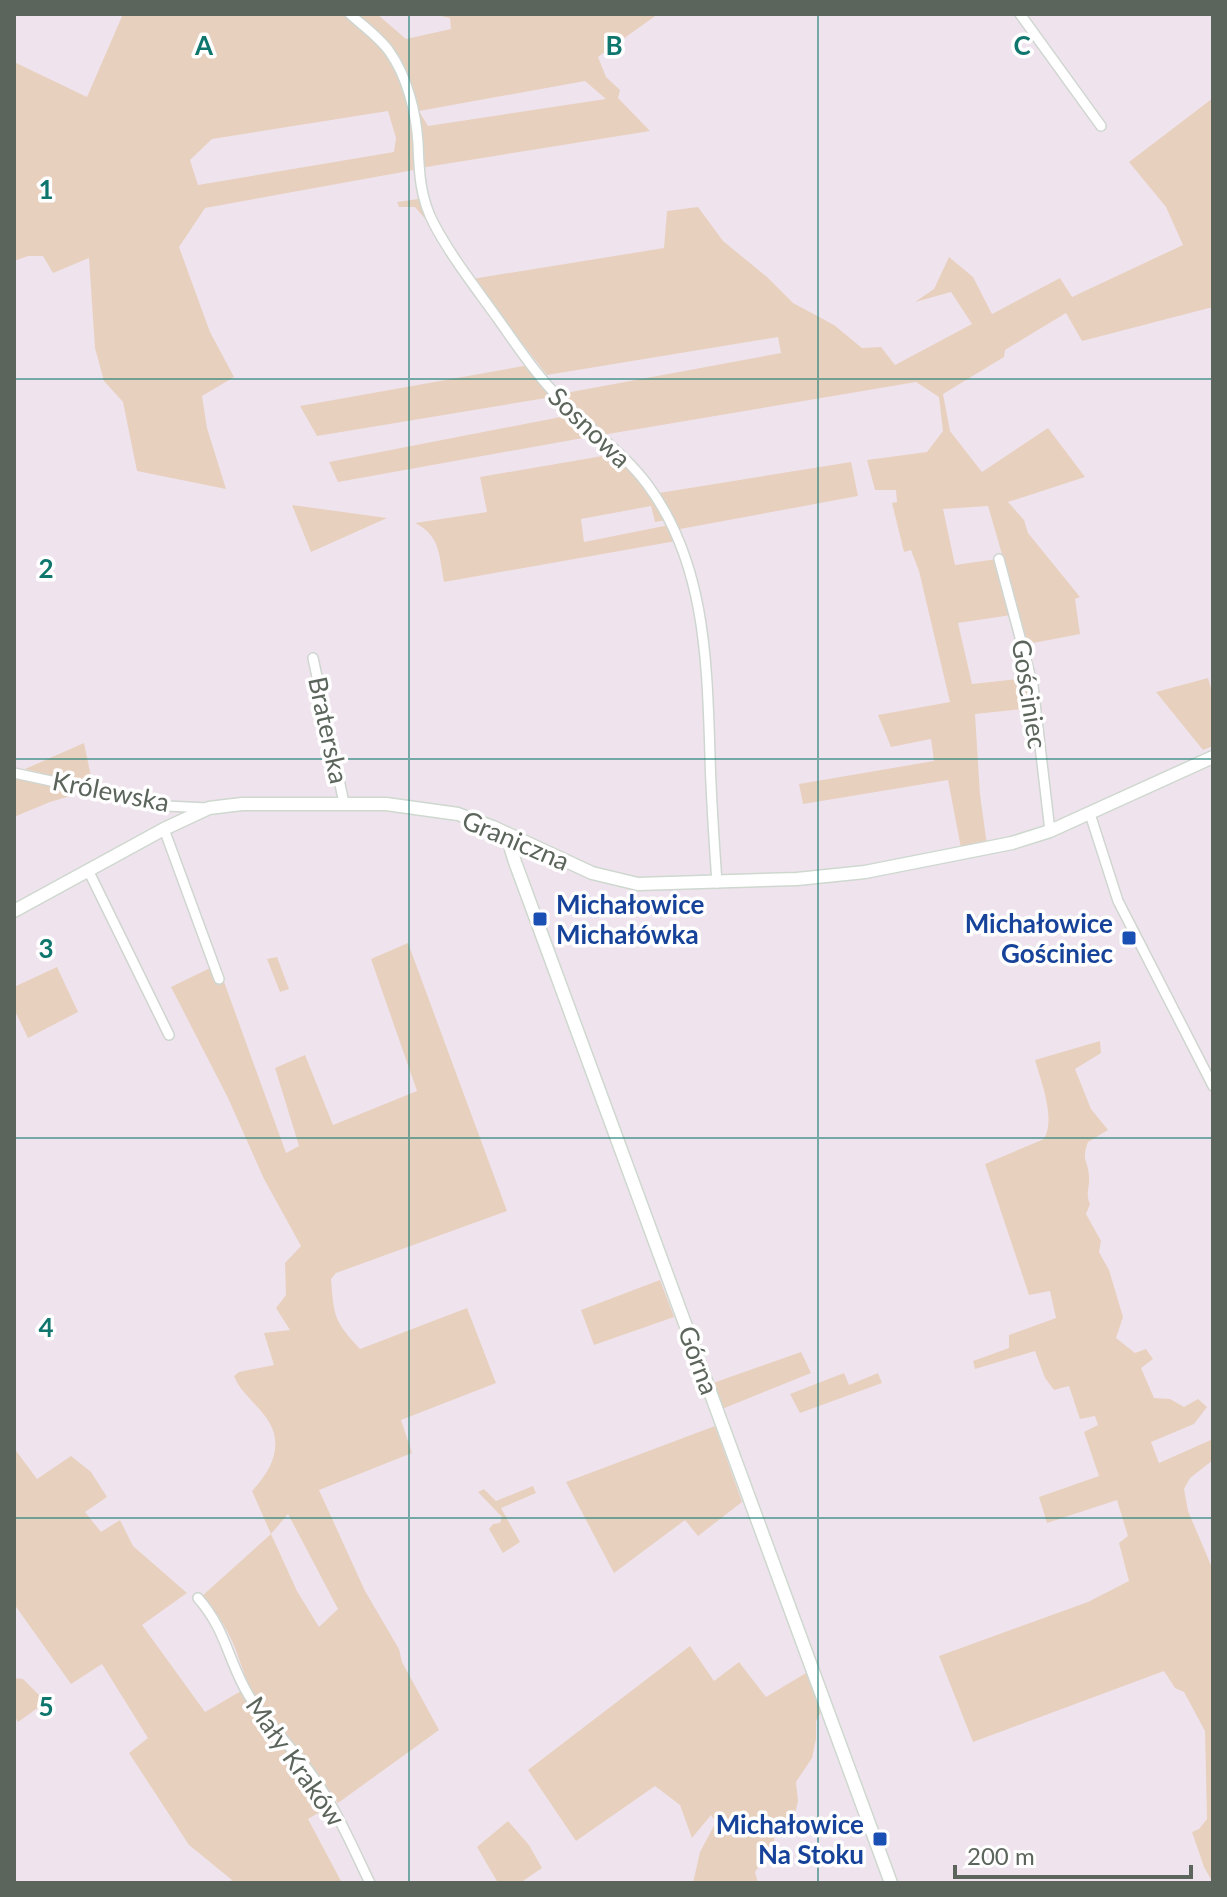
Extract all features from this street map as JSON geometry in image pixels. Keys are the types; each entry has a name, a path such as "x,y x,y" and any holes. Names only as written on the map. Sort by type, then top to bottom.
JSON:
{"street":[{"name":"Sosnowa","path":"350,14 389,51 403,77 416,129 424,204 456,261 540,377 648,485 683,548 707,652 717,883"},
{"path":"1020,14 1101,126"},
{"name":"Gościniec","path":"999,559 1033,686 1050,831"},
{"name":"Braterska","path":"313,658 344,803"},
{"name":"Graniczna","path":"14,911 164,829 209,808 242,804 344,803 426,808 447,812 512,836 592,873 638,884 797,879 865,872 993,848 1050,831 1213,757"},
{"name":"Królewska","path":"14,773 167,806 209,808"},
{"path":"1090,814 1118,901 1213,1086"},
{"path":"164,829 219,979"},
{"name":"Górna","path":"512,836 511,849 515,862 891,1883"},
{"path":"88,870 169,1035"},
{"name":"Mały Kraków","path":"198,1598 222,1630 248,1695 330,1802 370,1883"}],"shaded area":[{"path":"123,14 345,14 372,36 395,66 416,136 434,229 415,207 399,207 397,202 418,199 414,170 205,208 179,247 210,332 234,377 202,396 207,428 226,489 137,471 123,402 104,381 95,348 89,258 53,273 43,256 28,256 14,261 14,62 87,97","holes":["388,111 396,138 394,152 198,185 190,160 212,139"]},
{"path":"354,14 377,14 406,39 451,29 450,18 432,14 658,14 598,57 606,77 620,90 618,98 650,131 420,168 403,71","holes":["585,81 606,99 428,126 419,111"]},
{"path":"1213,98 1213,307 1082,341 1066,313 1005,350 1004,357 943,394 950,431 982,472 1048,428 1085,477 1008,502 1024,520 1028,533 1080,597 1075,599 1080,634 1028,644 988,506 943,509 955,565 997,559 1011,615 958,623 972,684 1026,678 1032,708 975,714 980,795 987,845 961,848 948,780 803,804 799,784 934,761 931,739 891,747 878,715 950,702 919,571 911,550 904,552 892,503 897,502 896,490 875,490 867,460 927,452 943,431 939,397 916,382 602,435 560,394 781,353 778,337 547,375 472,279 664,248 667,211 698,207 723,241 793,303 834,325 862,348 881,347 895,365 972,324 951,292 915,302 934,289 949,257 973,277 992,314 1060,278 1072,297 1183,245 1166,207 1129,162"},
{"path":"529,365 552,397 317,436 300,406"},
{"path":"571,415 594,436 338,482 329,462"},
{"path":"614,454 628,465 666,520 655,522 651,506 581,519 584,542 669,525 676,541 444,582 434,541 424,528 415,523 487,512 480,477"},
{"path":"851,462 858,496 680,529 659,493"},
{"path":"292,505 387,518 311,552"},
{"path":"1208,678 1213,695 1213,746 1203,750 1156,692"},
{"path":"84,743 93,786 25,769"},
{"path":"14,776 84,792 14,817"},
{"path":"408,943 507,1211 336,1273 331,1279 337,1318 360,1349 467,1308 496,1383 401,1420 412,1453 319,1490 365,1591 399,1649 402,1662 439,1730 338,1803 258,1700 246,1679 227,1630 202,1596 271,1534 252,1491 273,1459 273,1431 234,1376 239,1372 274,1365 264,1333 290,1330 276,1308 286,1295 285,1263 301,1246 264,1179 228,1098 171,987 210,968 215,981 223,979 286,1153 299,1146 275,1068 305,1055 333,1125 417,1091 371,959","holes":["288,1514 338,1609 319,1627 297,1591 271,1534"]},
{"path":"277,957 289,989 280,992 267,959"},
{"path":"57,967 78,1012 28,1038 14,1009 14,987"},
{"path":"1100,1041 1101,1053 1075,1069 1091,1109 1108,1130 1088,1142 1086,1149 1090,1204 1086,1214 1101,1241 1099,1252 1109,1270 1123,1317 1116,1338 1135,1353 1146,1349 1153,1359 1141,1368 1154,1398 1170,1399 1184,1407 1198,1399 1207,1407 1194,1424 1151,1442 1159,1463 1213,1439 1213,1460 1190,1478 1184,1489 1188,1511 1213,1570 1213,1883 1192,1832 1207,1819 1205,1731 1184,1692 1175,1688 1164,1671 973,1742 939,1656 1088,1602 1129,1581 1119,1543 1128,1536 1117,1500 1047,1523 1039,1497 1099,1476 1084,1432 1098,1425 1095,1416 1080,1419 1069,1386 1054,1390 1045,1378 1035,1351 975,1369 973,1361 1009,1348 1009,1335 1056,1318 1050,1291 1029,1295 985,1164 1044,1139 1048,1111 1035,1060"},
{"path":"660,1280 674,1317 594,1345 581,1310"},
{"path":"801,1352 811,1373 722,1409 713,1383"},
{"path":"844,1373 849,1385 878,1373 882,1383 800,1413 790,1394"},
{"path":"715,1426 742,1502 698,1536 685,1520 614,1573 566,1482"},
{"path":"14,1448 37,1479 71,1456 91,1472 107,1497 85,1512 101,1532 120,1520 133,1546 187,1593 142,1625 205,1712 241,1691 300,1767 327,1808 308,1819 342,1883 229,1883 232,1880 189,1845 129,1753 148,1738 102,1664 71,1684 14,1604"},
{"path":"533,1486 536,1493 501,1508 520,1542 503,1553 489,1529 493,1524 500,1523 502,1517 478,1492 484,1489 496,1501"},
{"path":"690,1646 714,1681 739,1662 766,1697 806,1673 822,1710 816,1721 812,1758 796,1782 798,1801 794,1818 775,1834 773,1846 755,1872 758,1883 693,1883 700,1852 716,1822 711,1815 692,1838 680,1805 655,1786 576,1841 528,1770"},
{"path":"14,1678 23,1679 46,1702 18,1722 14,1716"},
{"path":"508,1821 529,1845 542,1868 520,1883 498,1883 477,1847"}],"place":[{"name":"Michałowice Michałówka","path":"540,919"},
{"name":"Michałowice Gościniec","path":"1129,938"},
{"name":"Michałowice Na Stoku","path":"880,1839"}]}
